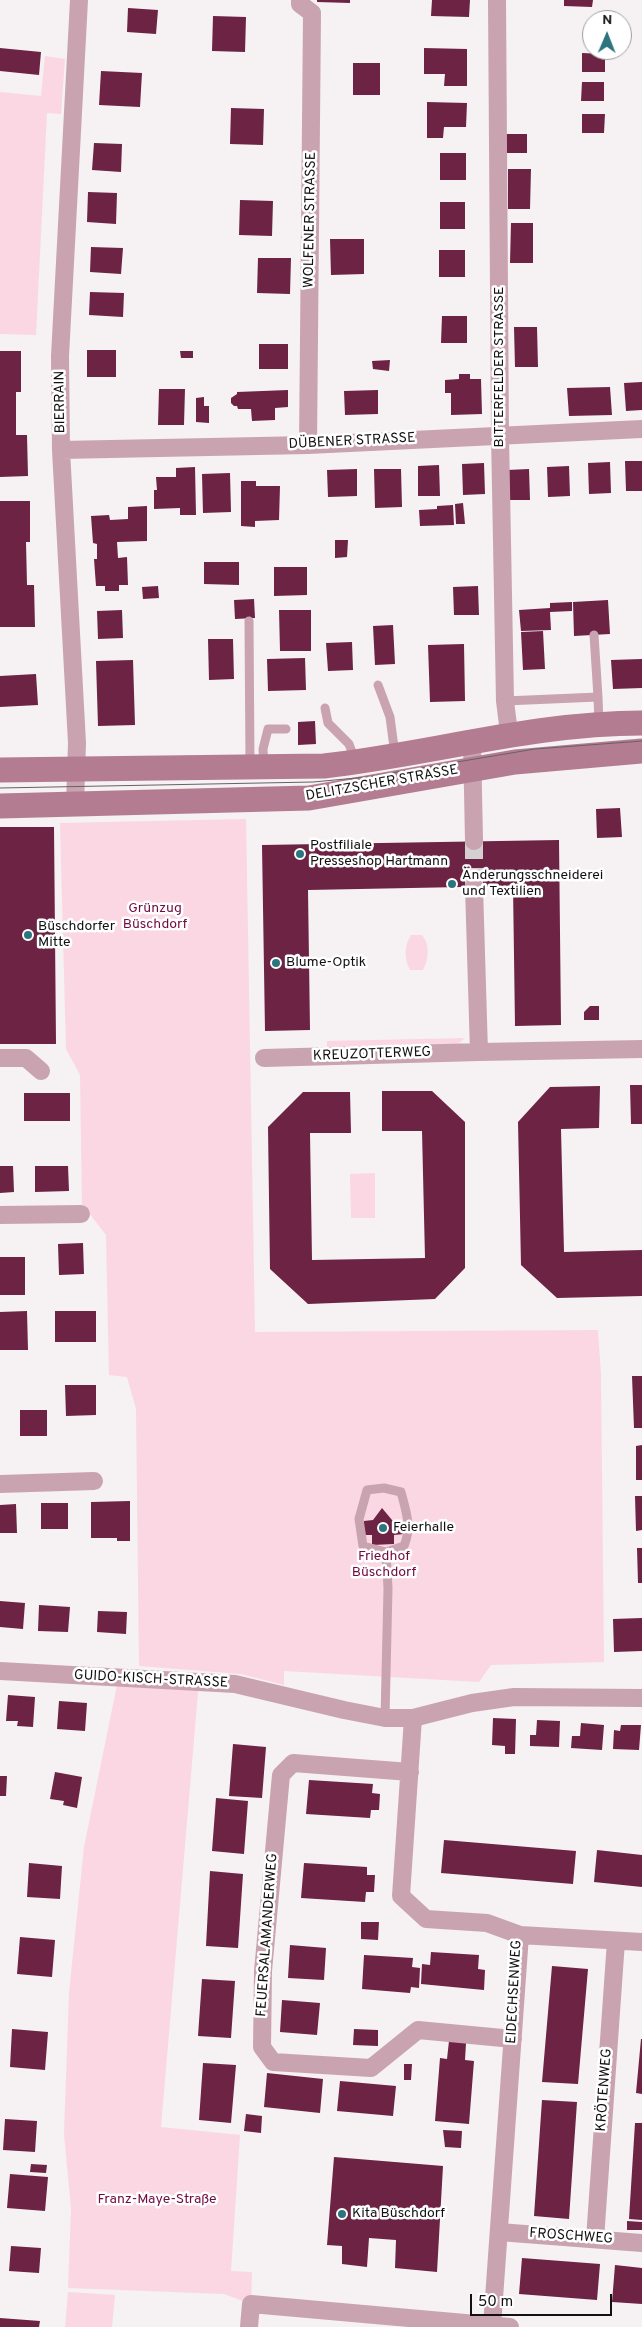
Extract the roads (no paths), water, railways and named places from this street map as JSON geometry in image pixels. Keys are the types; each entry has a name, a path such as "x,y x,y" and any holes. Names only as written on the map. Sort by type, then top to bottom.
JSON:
{"main road":[{"name":"DELITZSCHER STRASSE","path":"0,770 324,766 356,762 509,734 599,724 642,723"},
{"name":"DELITZSCHER STRASSE","path":"0,806 310,798 472,769 541,759 642,751"}],"street":[{"name":"BIERRAIN","path":"75,804 77,743 61,450 60,356 79,0"},
{"name":"WOLFENER STRASSE","path":"300,0 300,4 312,13 308,445"},
{"name":"BITTERFELDER STRASSE","path":"497,0 500,435 505,701 509,734"},
{"name":"DÜBENER STRASSE","path":"61,450 308,445 642,429"},
{"path":"472,741 474,841"},
{"path":"474,887 479,1052"},
{"name":"KREUZOTTERWEG","path":"264,1058 642,1049"},
{"path":"0,1058 26,1058 42,1071"},
{"path":"0,1215 80,1214"},
{"path":"0,1484 94,1481"},
{"name":"GUIDO-KISCH-STRASSE","path":"0,1671 235,1684 385,1718 413,1718 472,1703 514,1697 642,1698"},
{"name":"EIDECHSENWEG","path":"413,1718 401,1896 426,1919 487,1923 520,1935 492,2326"},
{"name":"FEUERSALAMANDERWEG","path":"410,1772 293,1763 281,1775 263,1971 262,2047 274,2062 371,2068 418,2030 513,2039"},
{"path":"520,1935 642,1942"},
{"name":"KRÖTENWEG","path":"595,2240 616,1941"},
{"name":"FROSCHWEG","path":"499,2232 642,2243"},
{"path":"249,2327 250,2304 510,2327"}],"lane":[{"path":"249,621 257,767"},
{"path":"594,635 599,724"},
{"path":"378,685 390,717 395,755"},
{"path":"505,701 598,697"},
{"path":"325,708 328,723 348,744 356,762"},
{"path":"257,767 268,729 286,729"},
{"path":"384,1488 400,1492 408,1517 409,1535 404,1546 386,1552 363,1546 359,1519 367,1490 384,1488"},
{"path":"385,1718 388,1588 386,1552"}],"tunnel":[{"path":"474,841 474,887"}],"tram line":[{"path":"0,788 313,782 367,777 535,749 642,741"}],"place":[{"name":"Postfiliale Presseshop Hartmann","path":"300,854"},
{"name":"Änderungsschneiderei und Textilien","path":"452,884"},
{"name":"Büschdorfer Mitte","path":"28,935"},
{"name":"Blume-Optik","path":"276,963"},
{"name":"Feierhalle","path":"383,1528"},
{"name":"Kita Büschdorf","path":"342,2214"}],"park label":[{"name":"Grünzug Büschdorf","path":"155,918"},
{"name":"Friedhof Büschdorf","path":"384,1565"},
{"name":"Franz-Maye-Straße","path":"157,2200"}]}
